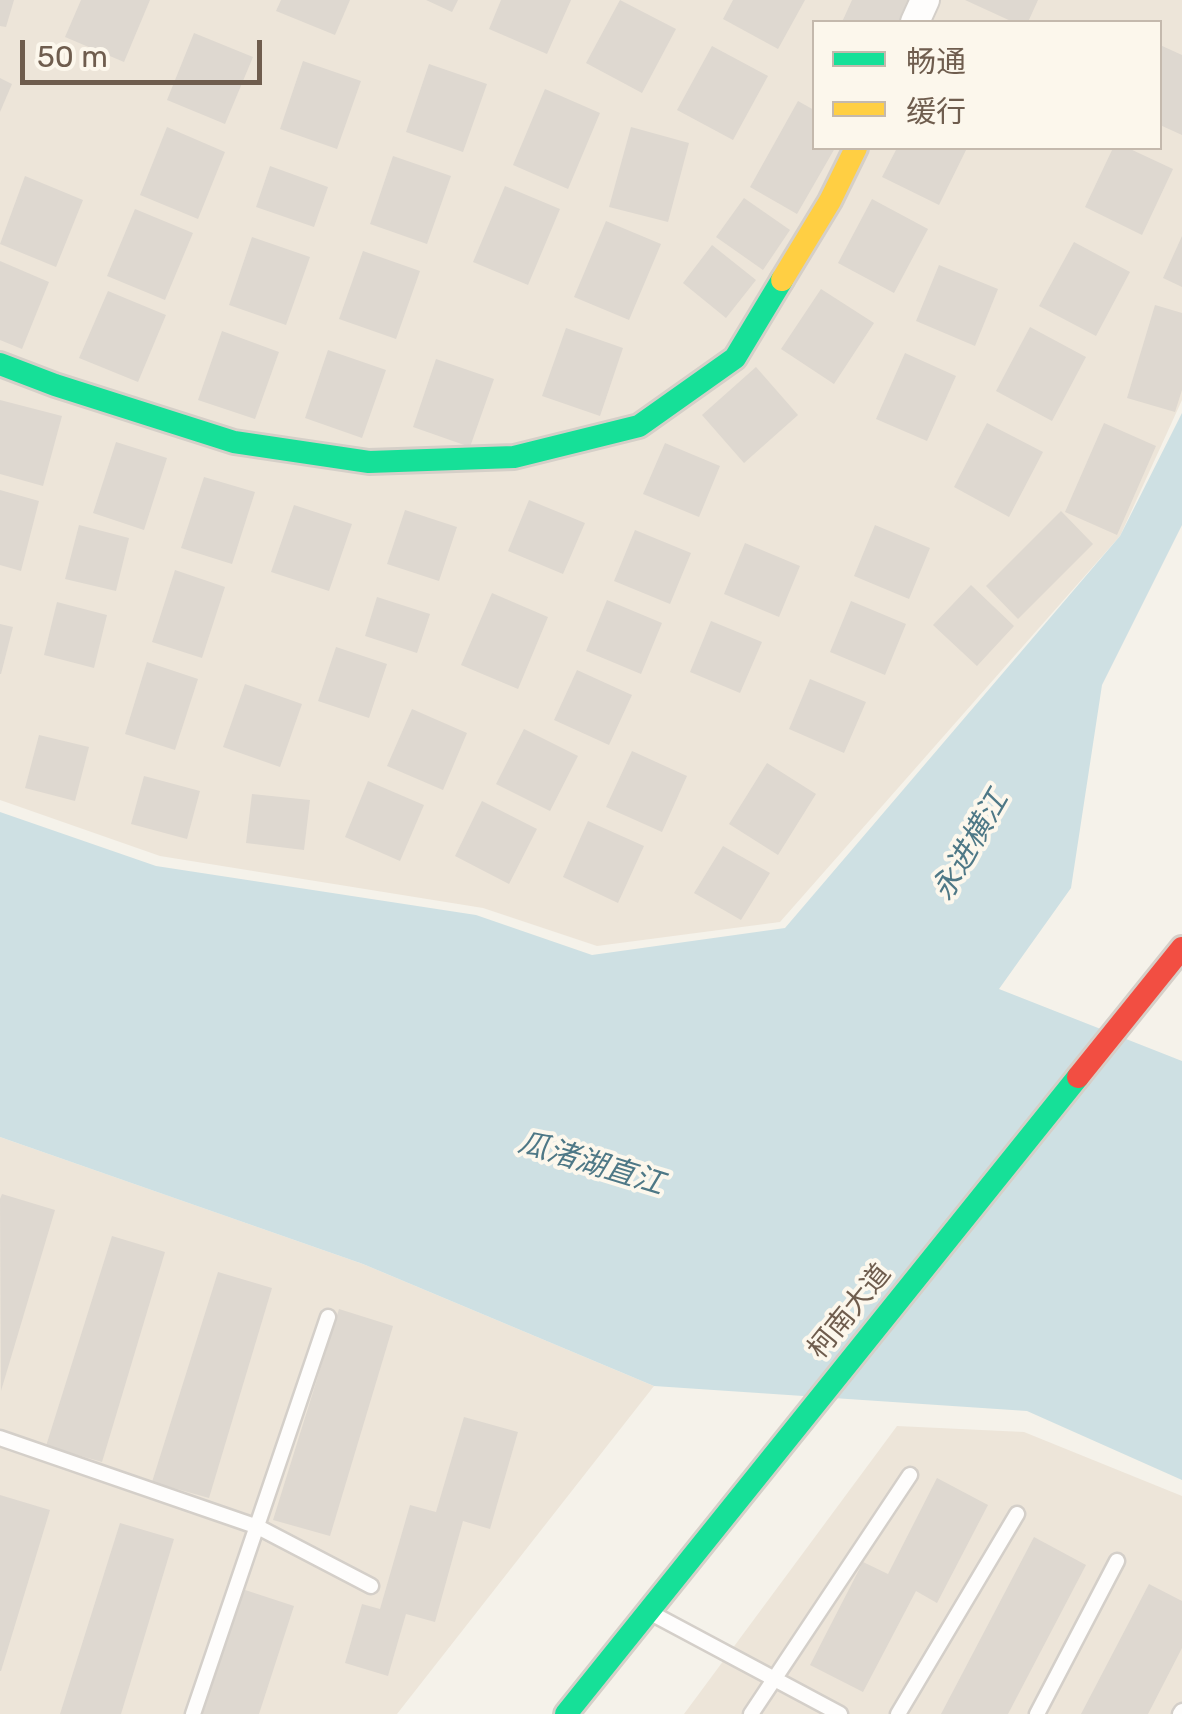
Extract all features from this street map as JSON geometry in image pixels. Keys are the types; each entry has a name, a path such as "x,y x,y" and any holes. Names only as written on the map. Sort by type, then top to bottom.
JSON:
{"street":[{"path":"0,364 234,442 369,462 514,457 639,426 735,358 830,202 855,150"},
{"name":"柯南大道","path":"566,1714 1182,948"}],"lane":[{"path":"193,1714 328,1318"},
{"path":"0,1438 258,1527 371,1586"},
{"path":"751,1714 910,1475"},
{"path":"898,1714 1017,1514"},
{"path":"1037,1714 1116,1561"},
{"path":"648,1611 840,1714"}],"shaded area":[{"path":"0,0 1182,0 1182,400 1120,536 780,922 597,946 483,908 160,856 0,800"},
{"path":"0,1137 363,1264 654,1386 397,1714 0,1714"},
{"path":"897,1426 1024,1432 1182,1496 1182,1714 684,1714"}],"water":[{"path":"1182,413 1182,525 1102,685 1071,888 999,989 1182,1061 1182,1480 1027,1411 654,1386 363,1264 0,1137 0,812 156,866 476,915 592,955 785,928 1120,536"}],"building":[{"path":"0,0 14,0 6,27 0,26"},
{"path":"81,0 150,0 124,62 65,37"},
{"path":"281,0 350,0 335,35 276,11"},
{"path":"426,0 458,0 452,12"},
{"path":"501,0 571,0 547,54 489,29"},
{"path":"620,0 676,29 642,93 586,63"},
{"path":"733,0 805,0 778,49 723,19"},
{"path":"852,0 912,0 903,20 843,20"},
{"path":"965,0 1038,0 1029,20 1009,20"},
{"path":"194,33 253,57 225,124 167,100"},
{"path":"712,46 768,76 733,140 677,110"},
{"path":"1162,46 1182,55 1182,135 1162,126"},
{"path":"303,61 361,81 337,149 280,129"},
{"path":"429,64 487,84 463,152 406,132"},
{"path":"0,78 12,84 0,112"},
{"path":"545,89 600,113 568,189 513,165"},
{"path":"798,101 812,109 812,150 834,150 797,214 750,187"},
{"path":"167,127 225,152 198,219 140,195"},
{"path":"631,127 689,143 668,222 609,207"},
{"path":"896,150 966,150 939,205 882,177"},
{"path":"1112,150 1132,150 1173,169 1142,235 1085,207"},
{"path":"393,156 451,176 427,244 370,224"},
{"path":"270,166 328,187 314,227 256,207"},
{"path":"25,176 83,200 56,267 0,244"},
{"path":"505,186 560,209 528,285 473,262"},
{"path":"744,198 790,230 763,270 716,237"},
{"path":"872,199 928,229 894,293 838,263"},
{"path":"135,209 193,233 165,300 107,276"},
{"path":"606,221 661,244 629,320 574,297"},
{"path":"1182,236 1182,287 1163,278"},
{"path":"252,237 310,257 286,325 229,305"},
{"path":"1074,242 1130,272 1096,336 1039,306"},
{"path":"712,245 756,280 726,318 683,283"},
{"path":"363,251 420,271 396,339 339,319"},
{"path":"0,261 49,282 22,349 0,340"},
{"path":"939,265 998,289 975,346 916,321"},
{"path":"821,289 874,323 834,384 781,349"},
{"path":"108,291 166,315 138,382 79,358"},
{"path":"1155,305 1182,313 1182,390 1175,412 1127,398"},
{"path":"1030,327 1086,357 1052,421 996,391"},
{"path":"566,328 623,348 600,416 542,396"},
{"path":"222,331 279,352 255,419 198,400"},
{"path":"328,350 386,370 362,438 305,418"},
{"path":"905,353 956,376 927,441 876,419"},
{"path":"436,359 494,379 470,447 413,427"},
{"path":"756,367 798,415 744,463 702,415"},
{"path":"0,400 62,416 43,486 0,474"},
{"path":"987,423 1043,452 1009,517 954,487"},
{"path":"1104,423 1156,446 1117,535 1065,512"},
{"path":"116,442 167,458 144,530 93,513"},
{"path":"665,443 720,466 699,517 643,494"},
{"path":"204,477 255,492 232,564 181,548"},
{"path":"0,490 39,501 21,571 0,565"},
{"path":"529,500 585,523 563,574 508,551"},
{"path":"294,505 352,524 329,591 271,572"},
{"path":"405,510 457,527 439,581 387,564"},
{"path":"1061,511 1093,544 1018,619 986,586"},
{"path":"79,525 129,538 116,591 65,579"},
{"path":"875,525 930,548 909,599 854,576"},
{"path":"635,530 691,553 670,604 614,581"},
{"path":"745,543 800,566 779,617 724,594"},
{"path":"175,570 225,587 202,658 152,642"},
{"path":"971,585 1014,626 977,666 933,625"},
{"path":"492,593 548,617 518,689 461,665"},
{"path":"377,597 430,614 417,653 365,636"},
{"path":"607,600 662,623 641,674 586,651"},
{"path":"851,601 906,624 885,675 830,652"},
{"path":"57,602 107,615 94,668 44,655"},
{"path":"711,621 762,642 740,693 690,672"},
{"path":"0,624 13,627 1,674 0,674"},
{"path":"336,647 387,664 369,718 318,701"},
{"path":"147,662 198,679 175,750 125,734"},
{"path":"577,670 632,695 609,745 554,720"},
{"path":"810,679 866,702 844,753 789,729"},
{"path":"245,684 302,704 280,767 223,747"},
{"path":"412,709 467,733 443,790 387,766"},
{"path":"524,729 578,756 550,811 496,784"},
{"path":"39,735 89,747 75,801 25,788"},
{"path":"632,751 687,776 662,832 606,807"},
{"path":"767,763 816,794 778,855 729,824"},
{"path":"144,776 200,791 187,839 131,824"},
{"path":"368,781 424,805 400,861 345,837"},
{"path":"252,794 310,800 304,850 246,843"},
{"path":"482,801 537,829 509,884 455,856"},
{"path":"588,821 644,846 618,903 563,877"},
{"path":"723,846 770,873 741,920 694,893"},
{"path":"2,1194 55,1210 1,1391 0,1199"},
{"path":"112,1236 165,1252 102,1462 46,1446"},
{"path":"218,1272 272,1288 209,1498 152,1482"},
{"path":"339,1309 393,1326 330,1536 273,1520"},
{"path":"464,1417 518,1432 490,1529 463,1521 435,1622 406,1614 388,1676 345,1663 362,1604 380,1609 410,1505 436,1512"},
{"path":"937,1478 988,1505 937,1603 916,1591 863,1692 810,1665 863,1562 888,1574"},
{"path":"0,1495 50,1510 1,1671 0,1671"},
{"path":"120,1523 174,1539 121,1714 60,1714"},
{"path":"1034,1537 1086,1565 1008,1714 941,1714"},
{"path":"1149,1584 1182,1601 1182,1648 1148,1714 1081,1714"},
{"path":"239,1588 294,1606 259,1714 198,1714"}],"traffic: fast":[{"path":"0,364 234,442 369,462 514,457 639,426 735,358 782,280"},
{"path":"566,1714 1078,1077"}],"traffic: slow":[{"path":"782,280 830,201 855,150"}],"traffic: jam":[{"path":"1078,1077 1182,948"}],"water label":[{"name":"永进横江","path":"971,846"},
{"name":"瓜渚湖直江","path":"591,1164"}]}
